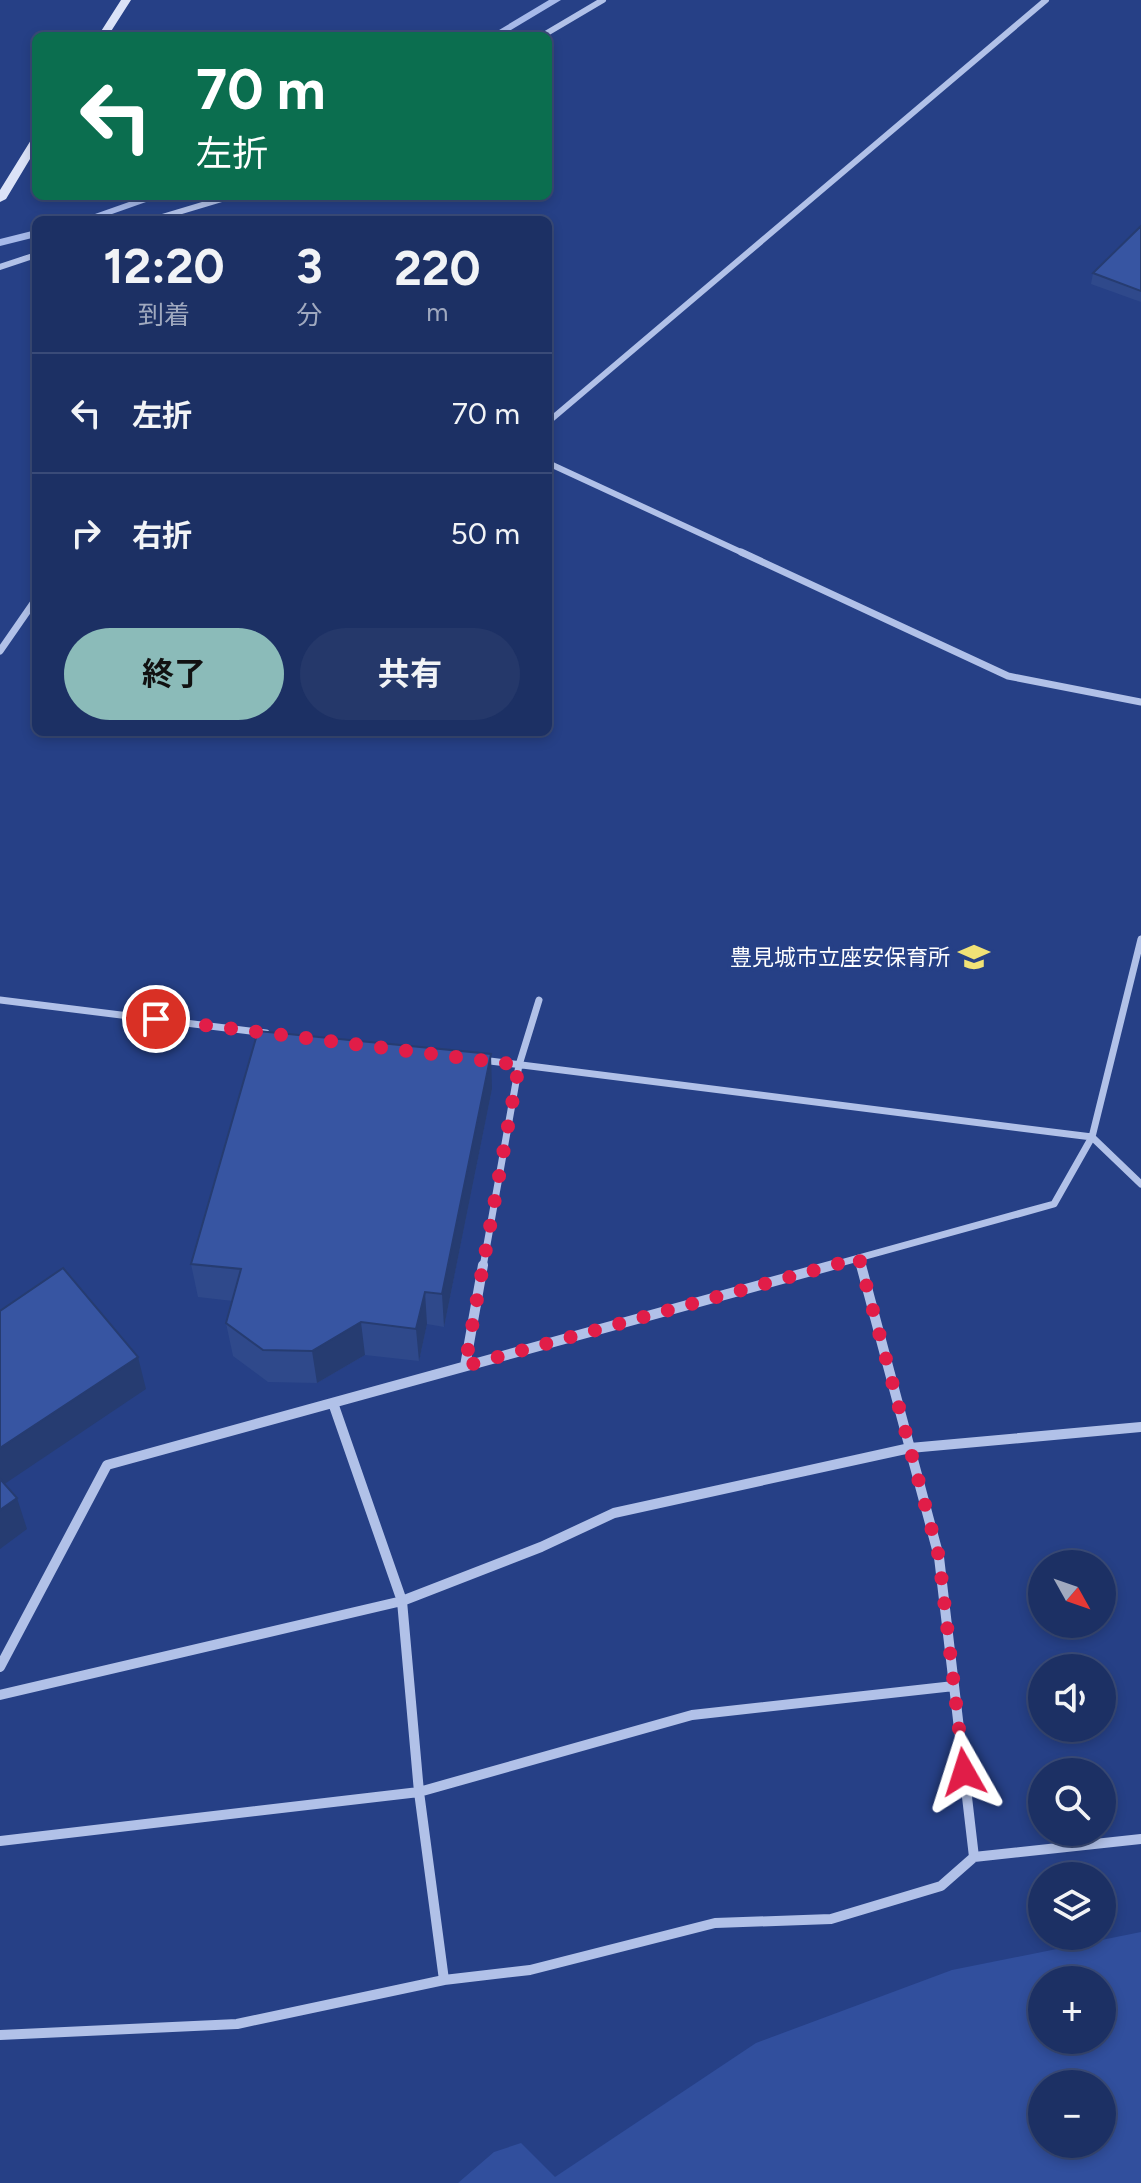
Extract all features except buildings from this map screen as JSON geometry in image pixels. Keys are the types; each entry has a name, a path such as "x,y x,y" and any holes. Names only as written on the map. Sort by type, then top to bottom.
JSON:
{"street":[{"path":"106,32 126,0"},
{"path":"549,32 603,0"},
{"path":"552,419 1046,0"},
{"path":"0,199 32,147"},
{"path":"165,216 219,200"},
{"path":"0,267 32,256"},
{"path":"552,465 1008,676 1141,702"},
{"path":"0,651 32,605"},
{"path":"0,1667 107,1465 1054,1204 1092,1137 1141,939"},
{"path":"0,1000 269,1034"},
{"path":"465,1366 519,1065 539,1000"},
{"path":"472,1059 1092,1137 1141,1184"},
{"path":"859,1258 939,1557 974,1857"},
{"path":"333,1403 402,1601 419,1792 444,1980"},
{"path":"0,1695 402,1601 541,1547 614,1513 910,1448 1141,1427"},
{"path":"0,1841 419,1792 692,1715 954,1686"},
{"path":"0,2035 237,2024 444,1980 530,1970 715,1923 831,1919 941,1886 974,1857 1141,1839"}],"shaded area":[{"path":"1141,1932 1141,2183 458,2183 494,2152 521,2143 555,2177 756,2043 952,1970 1051,1950 1116,1950 1116,1937"}],"waterway":[{"path":"501,32 556,0"},
{"path":"96,216 145,200"},
{"path":"0,243 32,234"}],"place":[{"name":"豊見城市立座安保育所","path":"974,957"}],"route":[{"path":"156,1019 519,1065 465,1366 859,1258 939,1557 964,1772"}]}
